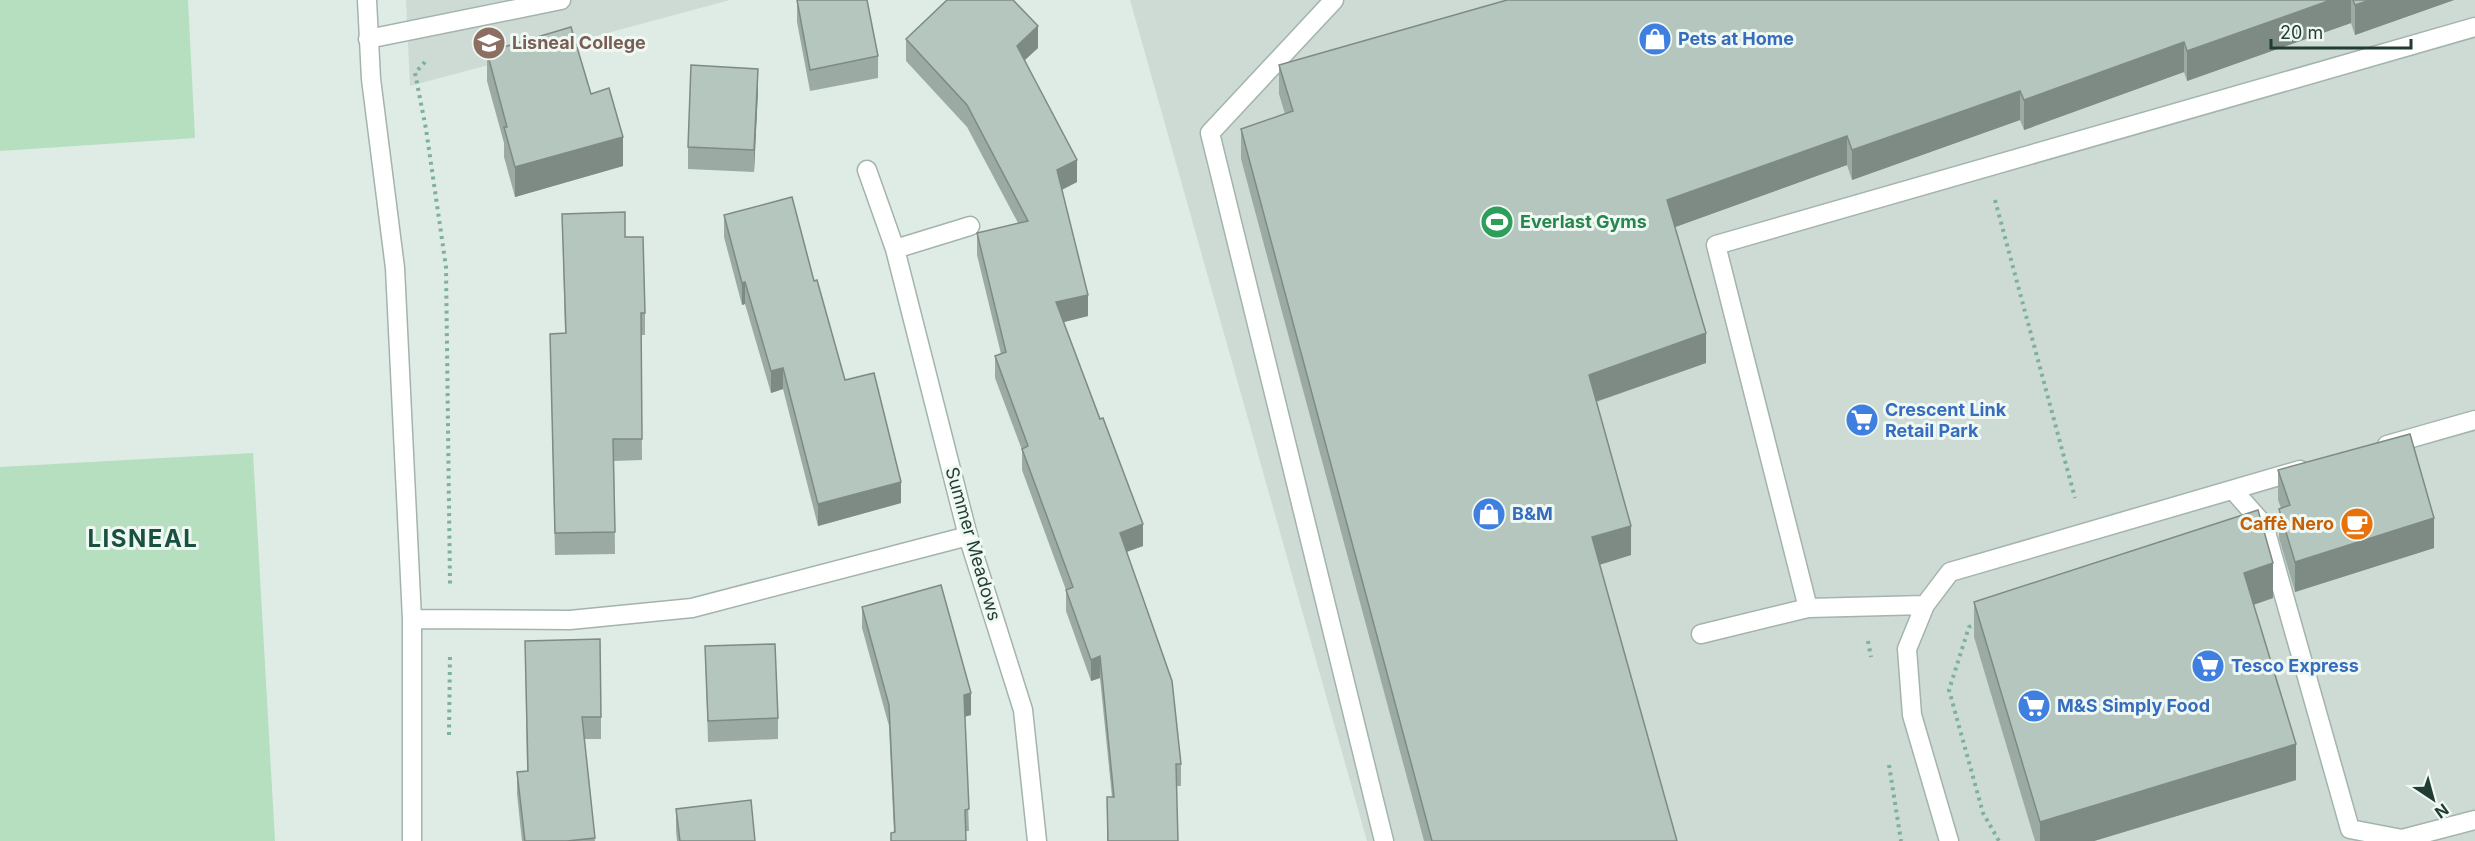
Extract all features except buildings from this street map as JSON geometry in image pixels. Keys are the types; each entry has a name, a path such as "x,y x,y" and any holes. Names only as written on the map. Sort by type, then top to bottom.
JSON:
{"street":[{"path":"367,0 371,79 394,268 412,619 412,841"},
{"path":"368,39 561,0"},
{"path":"1334,0 1210,133 1384,841"},
{"path":"1808,608 1716,245 2475,27"},
{"name":"Summer Meadows","path":"867,170 895,249 968,536 1023,711 1037,841"},
{"path":"895,249 970,226"},
{"path":"2369,450 2475,420"},
{"path":"1947,840 1912,715 1906,649 1925,605 1950,572 2316,465"},
{"path":"2233,490 2264,525 2350,829 2402,839 2475,820"},
{"path":"412,619 570,620 692,608 968,536"},
{"path":"1701,634 1808,608 1925,605"}],"path":[{"path":"435,27 435,52 416,73 446,267 451,554 449,736"},
{"path":"1986,167 2074,498"},
{"path":"1979,623 1969,627 1948,690 1983,813 1999,841"},
{"path":"1867,630 1872,665"},
{"path":"1888,759 1901,841"}],"shaded area":[{"name":"Lisneal College","path":"406,0 730,0 410,86"},
{"name":"Crescent Link Retail Park","path":"1130,0 2475,0 2475,841 1367,841"}],"green space":[{"path":"0,0 188,0 195,138 0,151"},
{"path":"253,453 275,841 0,841 0,467"}],"place":[{"name":"Pets at Home","path":"1655,39"},
{"name":"Lisneal College","path":"489,43"},
{"name":"Everlast Gyms","path":"1497,222"},
{"name":"Crescent Link Retail Park","path":"1862,420"},
{"name":"B&M","path":"1489,514"},
{"name":"Caffè Nero","path":"2357,524"},
{"name":"Tesco Express","path":"2208,666"},
{"name":"M&S Simply Food","path":"2034,706"}],"district":[{"name":"LISNEAL","path":"143,539"}]}
